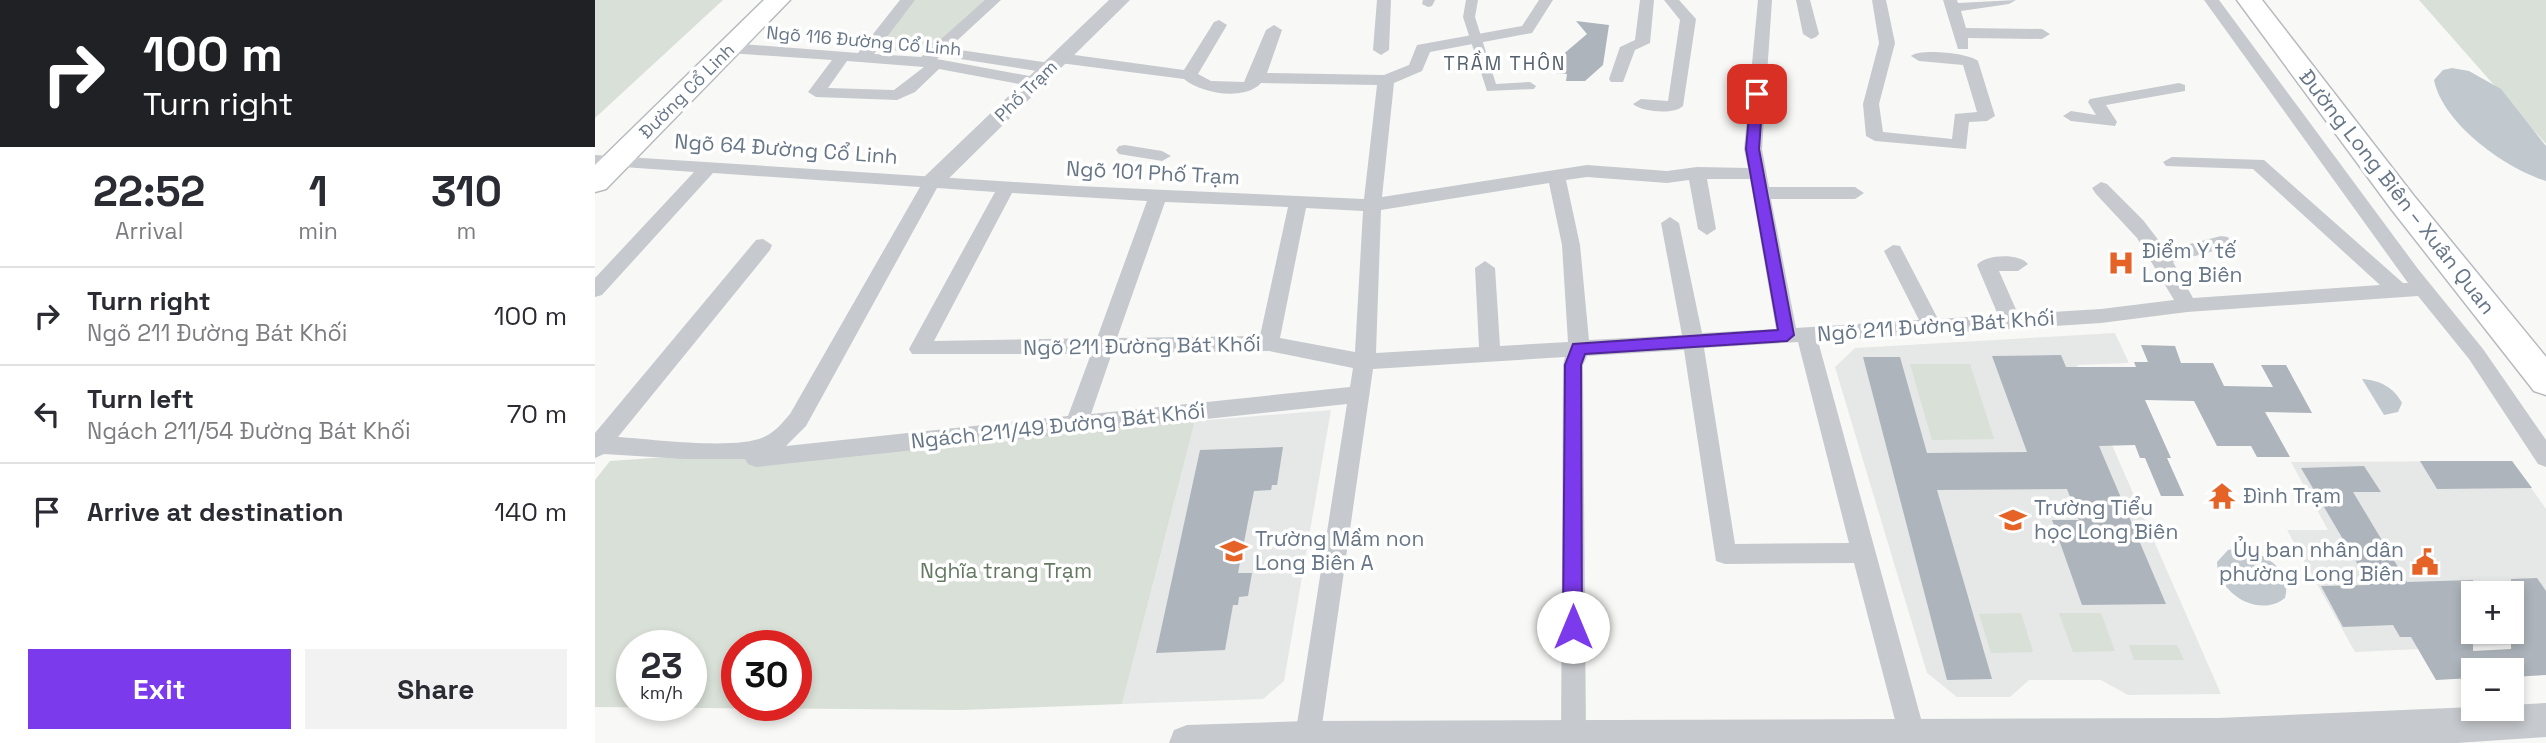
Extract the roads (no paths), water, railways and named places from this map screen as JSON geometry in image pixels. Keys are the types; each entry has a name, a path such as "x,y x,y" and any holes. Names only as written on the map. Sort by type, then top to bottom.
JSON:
{"main road":[{"name":"Đường Cổ Linh","path":"595,182 602,157 751,0"},
{"name":"Đường Cổ Linh","path":"602,157 729,48 778,0"},
{"name":"Đường Long Biên – Xuân Quan","path":"2250,1 2403,203 2546,383"}],"street":[{"path":"863,57 908,0"},
{"path":"844,55 816,92 897,95 909,89 933,59 994,0"},
{"name":"Phố Trạm","path":"932,182 1120,0"},
{"path":"1381,50 1384,0"},
{"path":"1472,0 1469,17 1491,88 1531,86"},
{"path":"1306,739 1364,362 1372,205 1386,80 1416,68 1423,48 1527,30 1546,0"},
{"path":"1617,79 1627,47 1642,43 1647,0"},
{"path":"1671,0 1688,19 1675,106"},
{"path":"1765,0 1753,149 1760,193 1796,335 1862,553 1912,737"},
{"path":"1803,0 1811,34"},
{"path":"1879,0 1887,43 1871,104 1875,136 1961,145 1961,118 1987,116 1958,33 1951,4 2010,0"},
{"path":"2211,0 2422,289 2476,354 2546,458"},
{"path":"1189,75 1219,25"},
{"path":"1257,78 1273,30"},
{"path":"1958,33 2042,34"},
{"name":"Ngõ 116 Đường Cổ Linh","path":"729,48 933,59 1048,69 1189,75 1197,84 1216,87 1249,87 1257,78 1386,80"},
{"path":"1919,56 1970,61"},
{"path":"2071,116 2109,122 2096,102 2179,88"},
{"path":"1641,104 1695,107"},
{"path":"1125,150 1162,156"},
{"name":"Ngõ 64 Đường Cổ Linh","path":"602,157 932,182"},
{"path":"2172,163 2258,164 2398,290"},
{"path":"595,290 709,167"},
{"name":"Ngõ 101 Phố Trạm","path":"932,182 1158,196 1372,205 1587,171 1667,177 1697,173 1757,174"},
{"path":"1697,173 1707,229"},
{"path":"1557,177 1571,245 1579,348 1573,365 1572,738"},
{"path":"596,446 740,451 770,445 786,435 798,420 932,182"},
{"name":"Ngõ 211 Đường Bát Khối","path":"1007,187 919,349 1269,343 1364,362 2101,316 2187,305 2422,289"},
{"path":"2101,188 2110,203 2135,224 2162,258 2187,305"},
{"path":"1760,193 1855,194"},
{"path":"1076,425 1158,196"},
{"path":"1269,343 1298,202"},
{"path":"1670,223 1693,341 1725,554 1862,553"},
{"path":"2162,258 2221,242"},
{"path":"596,446 763,245"},
{"path":"1893,251 1932,326"},
{"path":"2011,321 1987,265 2018,264"},
{"path":"1485,268 1490,354"},
{"name":"Ngách 211/49 Đường Bát Khối","path":"755,458 1360,394"},
{"path":"1187,743 1306,739 2303,734 2546,720"}],"place":[{"name":"Điểm Y tế Long Biên","path":"2121,263"},
{"name":"Đình Trạm","path":"2222,496"},
{"name":"Trường Tiểu học Long Biên","path":"2013,520"},
{"name":"Trường Mầm non Long Biên A","path":"1234,551"},
{"name":"Ủy ban nhân dân phường Long Biên","path":"2425,562"}],"district":[{"name":"TRẦM THÔN","path":"1505,63"}],"park label":[{"name":"Nghĩa trang Trạm","path":"1006,571"}]}
